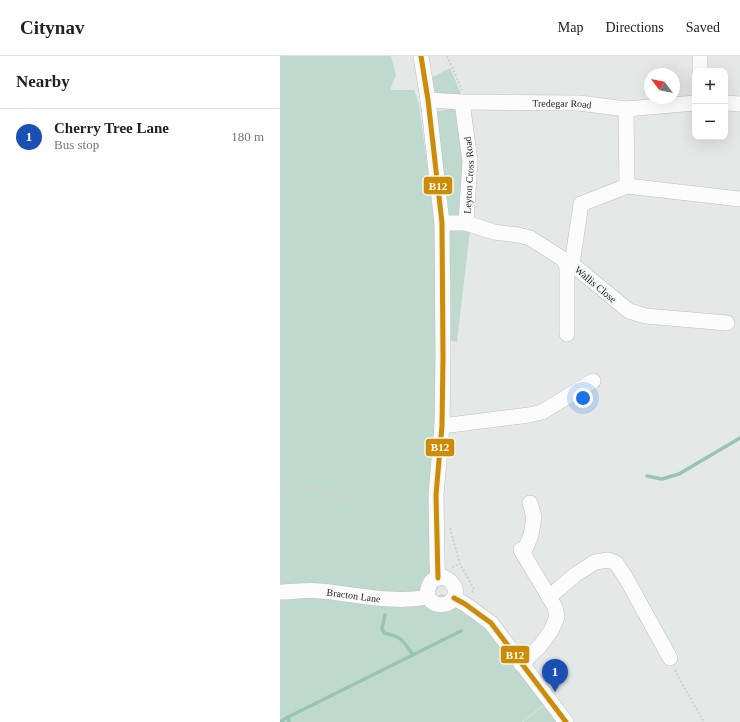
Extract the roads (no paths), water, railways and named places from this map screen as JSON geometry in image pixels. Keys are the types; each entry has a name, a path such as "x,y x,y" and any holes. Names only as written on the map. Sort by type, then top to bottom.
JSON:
{"street":[{"path":"421,56 428,100 442,223 442,426 436,495 438,578"},
{"path":"700,56 700,68"},
{"name":"Tredegar Road","path":"428,100 464,102 579,103 626,109 692,103"},
{"name":"Leyton Cross Road","path":"442,223 466,224 470,160 464,102"},
{"path":"728,103 740,104"},
{"path":"626,109 627,186"},
{"name":"Wallis Close","path":"727,324 646,316 629,311 572,264 581,204 627,186 740,199"},
{"path":"466,224 494,232 530,238 563,258 567,267 567,334"},
{"path":"442,426 542,412 593,381"},
{"path":"521,664 539,647 551,631 557,617 555,607 522,552 531,535 534,517 530,503"},
{"path":"549,597 575,575 595,562 608,560 616,563 626,578 670,658"},
{"path":"438,578 443,578 453,583 455,587 454,598 449,602 441,605 433,603 428,598 429,586 432,581 438,578"},
{"name":"Bracton Lane","path":"280,592 318,590 393,600 418,600 428,598"},
{"path":"454,598 491,623 566,722"}],"waterway":[{"path":"647,476 662,479 679,474 740,438"},
{"path":"385,615 382,628 384,633 402,640 413,655"},
{"path":"289,722 288,717 461,631"},
{"path":"280,722 288,717"}],"place":[{"name":"Cherry Tree Lane","path":"555,692"}]}
